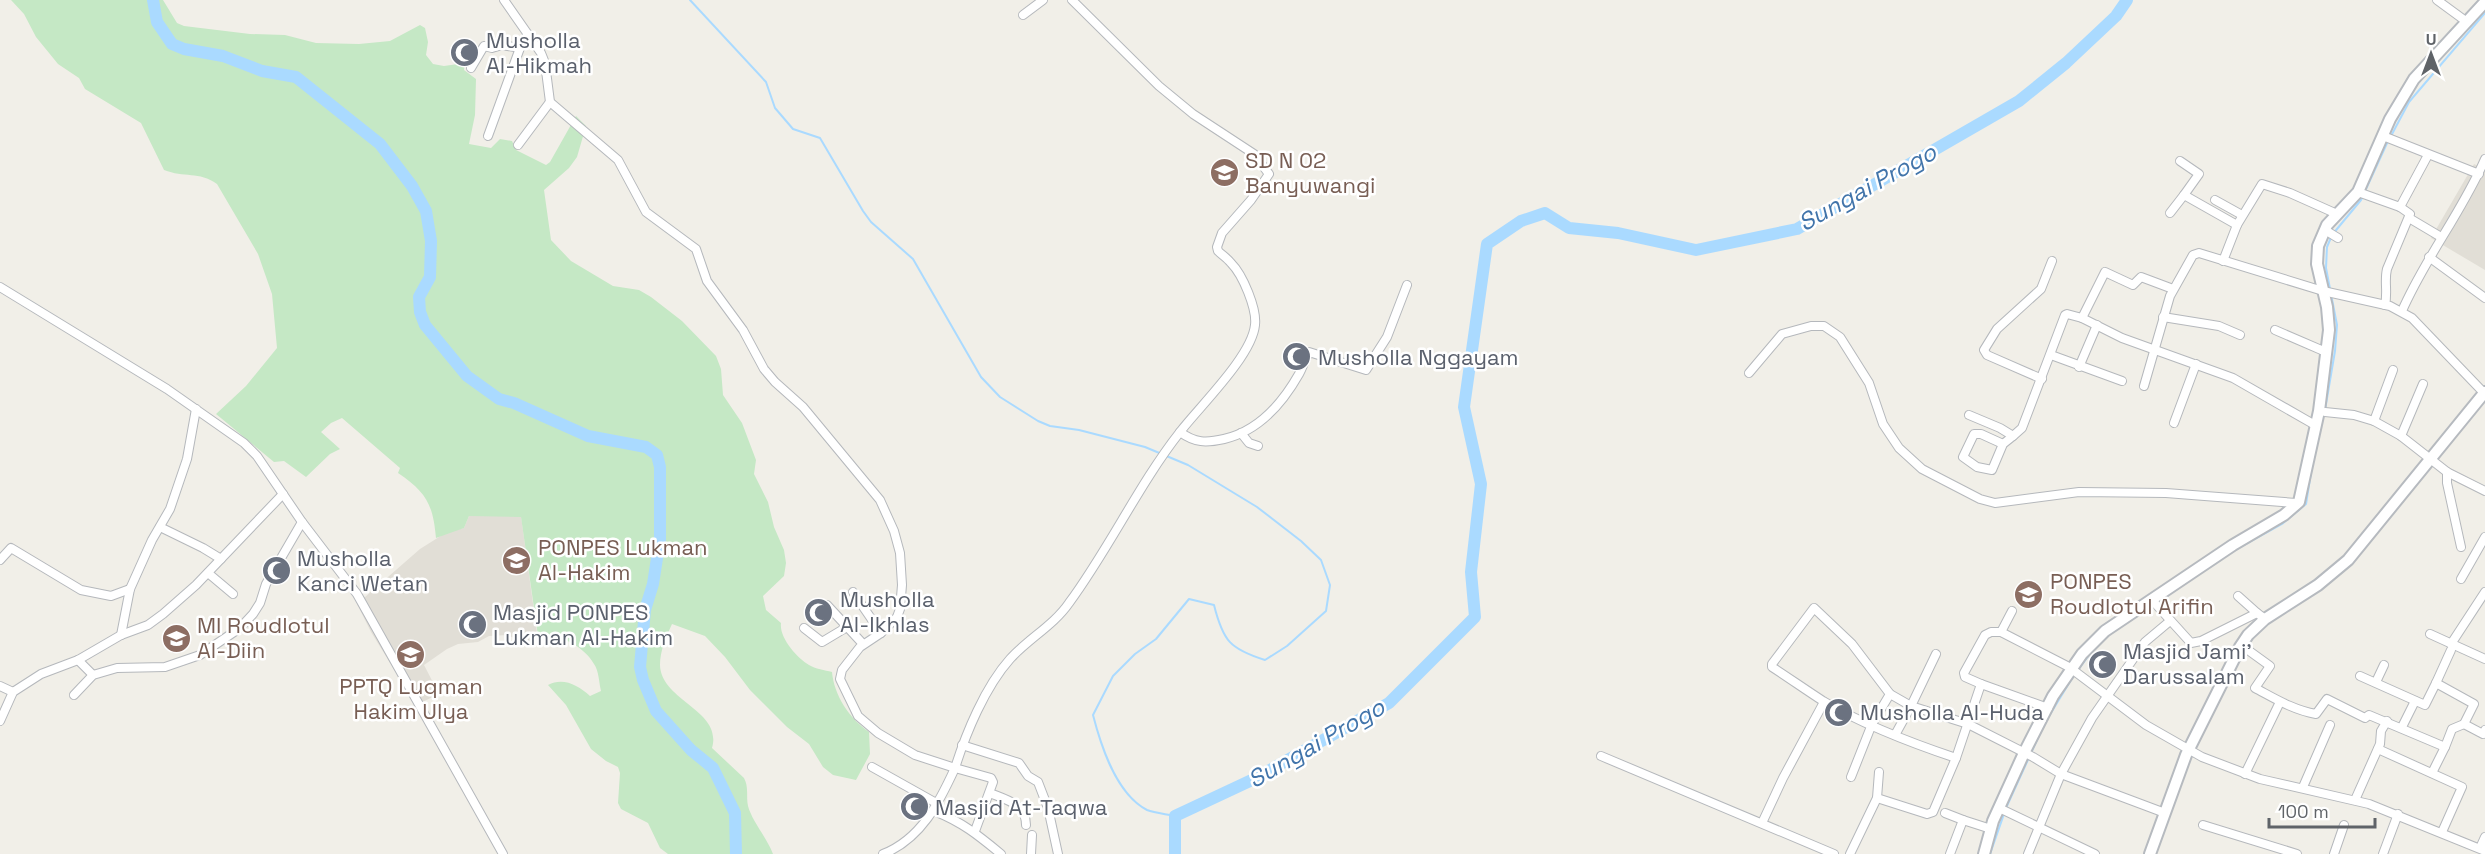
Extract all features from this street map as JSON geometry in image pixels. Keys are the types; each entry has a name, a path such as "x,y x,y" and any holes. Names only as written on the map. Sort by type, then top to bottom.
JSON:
{"main road":[{"path":"1983,854 1991,829 2003,810 2048,708 2104,631 2234,545 2284,515 2303,492 2319,411 2329,316 2317,255 2332,234 2337,214 2358,192 2398,103 2414,79 2485,2"},
{"path":"2150,854 2189,751 2241,645 2261,616 2318,585 2348,560 2485,393"}],"street":[{"path":"504,0 545,63 550,102 618,160 646,212 696,249 707,281 743,330 764,369 803,407 880,500 894,531 900,553 902,585 900,609 897,617 880,633 863,644 842,670 840,680 858,716 891,742 923,758 991,778 993,784 975,831"},
{"path":"1023,15 1042,0"},
{"path":"883,854 904,844 936,808 955,768 962,745 1001,671 1010,659 1068,605 1169,447 1234,366 1250,341 1255,326 1253,305 1235,268 1221,255 1217,247 1221,233 1251,200 1269,174 1254,154 1193,114 1159,87 1072,0"},
{"path":"2437,0 2467,22"},
{"path":"488,136 520,48 528,34"},
{"path":"471,68 484,46 492,48 502,45 520,48"},
{"path":"518,145 550,102"},
{"path":"2383,136 2479,174"},
{"path":"2400,207 2428,155"},
{"path":"2402,311 2429,257 2479,174 2485,160"},
{"path":"2170,213 2199,174 2180,161"},
{"path":"2223,261 2242,215 2262,184 2290,193 2337,214"},
{"path":"2358,192 2400,207 2410,213 2387,269 2385,277 2388,291 2385,305"},
{"path":"2184,195 2237,225"},
{"path":"2215,200 2242,215"},
{"path":"2409,218 2441,237"},
{"path":"2144,386 2173,289 2193,255 2203,253 2323,291 2402,311 2412,318 2485,393"},
{"path":"2429,257 2485,298"},
{"path":"2042,379 1987,355 1984,350 1996,329 2041,289 2052,261"},
{"path":"2082,318 2105,272 2133,285 2141,277 2173,289"},
{"path":"1180,432 1192,441 1209,442 1256,427 1284,399 1309,352 1366,370 1387,337 1407,285"},
{"path":"0,287 196,409 257,456 302,522 357,594 503,854"},
{"path":"2004,444 1981,434 1974,434 1963,457 1977,467 1992,470 2004,444 2022,428 2065,315 2082,318 2122,338 2234,378 2315,425"},
{"path":"2163,317 2218,326 2240,335"},
{"path":"2079,367 2097,325"},
{"path":"1749,373 1782,334 1811,326 1824,326 1840,337 1869,383 1883,424 1899,448 1922,469 1980,499 1995,503 2079,492 2166,493 2296,503"},
{"path":"2275,330 2326,352"},
{"path":"2051,355 2122,381"},
{"path":"2174,423 2196,364"},
{"path":"2374,421 2393,369"},
{"path":"2401,436 2423,384"},
{"path":"121,635 130,590 170,509 187,459 196,409"},
{"path":"2325,412 2354,415 2374,421 2401,436 2447,472 2485,491"},
{"path":"1969,416 2000,428 2013,436"},
{"path":"1241,433 1249,443 1258,446"},
{"path":"2447,472 2447,483 2461,547"},
{"path":"0,721 13,692 41,674 78,660 121,635 148,625 208,573 283,494"},
{"path":"74,695 93,675 117,668 165,667 200,655 240,628 254,614 266,584 302,522"},
{"path":"160,527 221,559"},
{"path":"2461,579 2485,537"},
{"path":"0,560 11,548 81,590 111,596 130,590"},
{"path":"208,573 233,594"},
{"path":"853,592 880,633"},
{"path":"2360,676 2426,705 2451,647 2485,592"},
{"path":"2152,600 2192,643 2261,616 2238,596"},
{"path":"827,605 863,644"},
{"path":"1956,758 1895,735 1824,702 1771,665 1814,608 1852,644 1890,694 1911,706 1968,724 2028,754 2061,774 2165,813"},
{"path":"2001,632 2012,611"},
{"path":"2028,854 2061,774 2106,695 2145,642 2170,621"},
{"path":"804,628 822,642 847,627"},
{"path":"2048,708 1965,677 1964,673 1985,635 1991,632 2001,632 2074,671 2146,725 2189,751 2245,774 2355,800 2398,814 2478,850 2485,837"},
{"path":"2430,634 2451,647 2485,659"},
{"path":"2241,645 2271,666 2255,688 2280,702 2316,714 2327,699 2365,718 2369,715 2445,747"},
{"path":"1895,735 1936,654"},
{"path":"78,660 93,675"},
{"path":"2376,682 2384,665"},
{"path":"2432,773 2452,729 2464,724 2474,703 2436,683"},
{"path":"1877,798 1927,814 1931,813 1956,758 1981,684"},
{"path":"0,686 13,692"},
{"path":"1851,777 1872,724 1890,694"},
{"path":"2402,727 2415,701"},
{"path":"1762,823 1783,778 1824,702"},
{"path":"2245,774 2279,704"},
{"path":"2355,800 2378,749 2382,736 2381,731 2387,722"},
{"path":"2464,724 2483,734 2485,730"},
{"path":"2303,787 2330,725"},
{"path":"962,745 1019,763 1028,776 1038,782 1048,808 1058,854"},
{"path":"2378,749 2462,787 2442,832"},
{"path":"1601,756 1834,854"},
{"path":"872,767 975,831 999,853"},
{"path":"1850,854 1877,798 1879,772"},
{"path":"990,793 1021,808 1026,816 1026,825"},
{"path":"2003,810 2095,854"},
{"path":"1945,813 1991,829"},
{"path":"2383,854 2398,814"},
{"path":"1950,854 1963,820"},
{"path":"2203,825 2275,851 2297,854"},
{"path":"2334,854 2344,825"},
{"path":"1031,854 1032,835"}],"shaded area":[{"path":"2474,164 2485,169 2485,270 2431,238"},
{"path":"469,516 521,516 538,640 530,644 517,644 514,638 507,635 489,636 478,642 458,644 447,649 424,665 439,694 416,705 371,632 357,604 420,549 447,532 464,528"}],"green space":[{"path":"11,0 163,0 177,23 184,26 250,34 285,35 316,43 359,44 390,41 420,25 425,28 428,42 426,55 433,64 444,66 465,63 464,70 476,79 475,115 469,144 491,148 500,139 512,141 516,150 546,165 550,162 576,116 586,126 577,157 569,168 544,190 551,240 571,261 613,286 639,290 651,297 682,321 716,356 721,369 723,395 742,423 756,460 754,474 768,502 774,527 784,550 786,563 784,576 763,596 766,610 781,623 786,641 799,658 811,666 832,672 839,697 855,720 869,732 870,754 856,780 833,775 823,767 809,744 787,727 750,690 725,657 705,636 672,624 661,655 660,665 663,677 670,688 709,724 713,735 712,748 744,778 750,812 773,854 668,854 660,848 648,823 621,809 618,803 620,773 618,767 591,749 566,705 548,685 559,682 570,683 590,696 601,691 596,667 584,652 562,639 538,636 521,517 469,516 464,528 436,538 433,516 422,493 398,473 400,468 342,418 331,423 321,432 340,449 330,454 306,477 284,461 274,462 216,414 246,386 277,348 272,294 258,254 217,184 204,177 164,170 141,123 85,89 79,78 58,64 36,37 24,14"}],"waterway":[{"path":"153,0 157,22 172,44 184,49 223,56 262,71 296,77 380,144 412,186 426,211 431,241 430,277 419,297 420,312 425,325 467,376 499,399 514,403 588,436 646,447 657,455 660,467 660,539 653,584 645,610 640,667 656,711 691,750 713,768 735,813 736,854"},
{"path":"690,0 766,82 775,108 793,129 820,138 871,222 913,259 981,377 1000,397 1050,426 1079,430 1145,447 1188,465 1257,507 1301,541 1321,560 1330,585 1326,611 1287,646 1265,660 1244,652 1230,642 1221,627 1214,605 1189,599 1156,639 1135,654 1113,676 1093,715 1111,768 1118,781 1136,803 1147,810 1175,816"},
{"name":"Sungai Progo","path":"1175,854 1175,816 1254,779 1389,703 1475,617 1471,572 1481,484 1464,407 1487,244 1521,221 1545,213 1569,228 1618,233 1696,250 1797,229 2019,101 2066,63 2116,16 2127,0"},
{"path":"2391,136 2409,102 2485,13"},
{"path":"2325,410 2337,325 2326,268 2327,247 2332,235 2361,200 2388,141"},
{"path":"2228,554 2282,524 2306,504 2313,460"},
{"path":"2078,670 2092,651"},
{"path":"2049,716 2074,675"},
{"path":"2006,808 2042,729"},
{"path":"1990,854 2004,814"}],"place":[{"name":"Musholla Al-Hikmah","path":"465,53"},
{"name":"SD N 02 Banyuwangi","path":"1224,173"},
{"name":"Musholla Nggayam","path":"1297,357"},
{"name":"PONPES Lukman Al-Hakim","path":"517,560"},
{"name":"Musholla Kanci Wetan","path":"276,571"},
{"name":"PONPES Roudlotul Arifin","path":"2029,594"},
{"name":"Musholla Al-Ikhlas","path":"819,612"},
{"name":"Masjid PONPES Lukman Al-Hakim","path":"472,625"},
{"name":"MI Roudlotul Al-Diin","path":"176,638"},
{"name":"PPTQ Luqman Hakim Ulya","path":"411,654"},
{"name":"Masjid Jami' Darussalam","path":"2102,664"},
{"name":"Musholla Al-Huda","path":"1839,712"},
{"name":"Masjid At-Taqwa","path":"914,807"}]}
